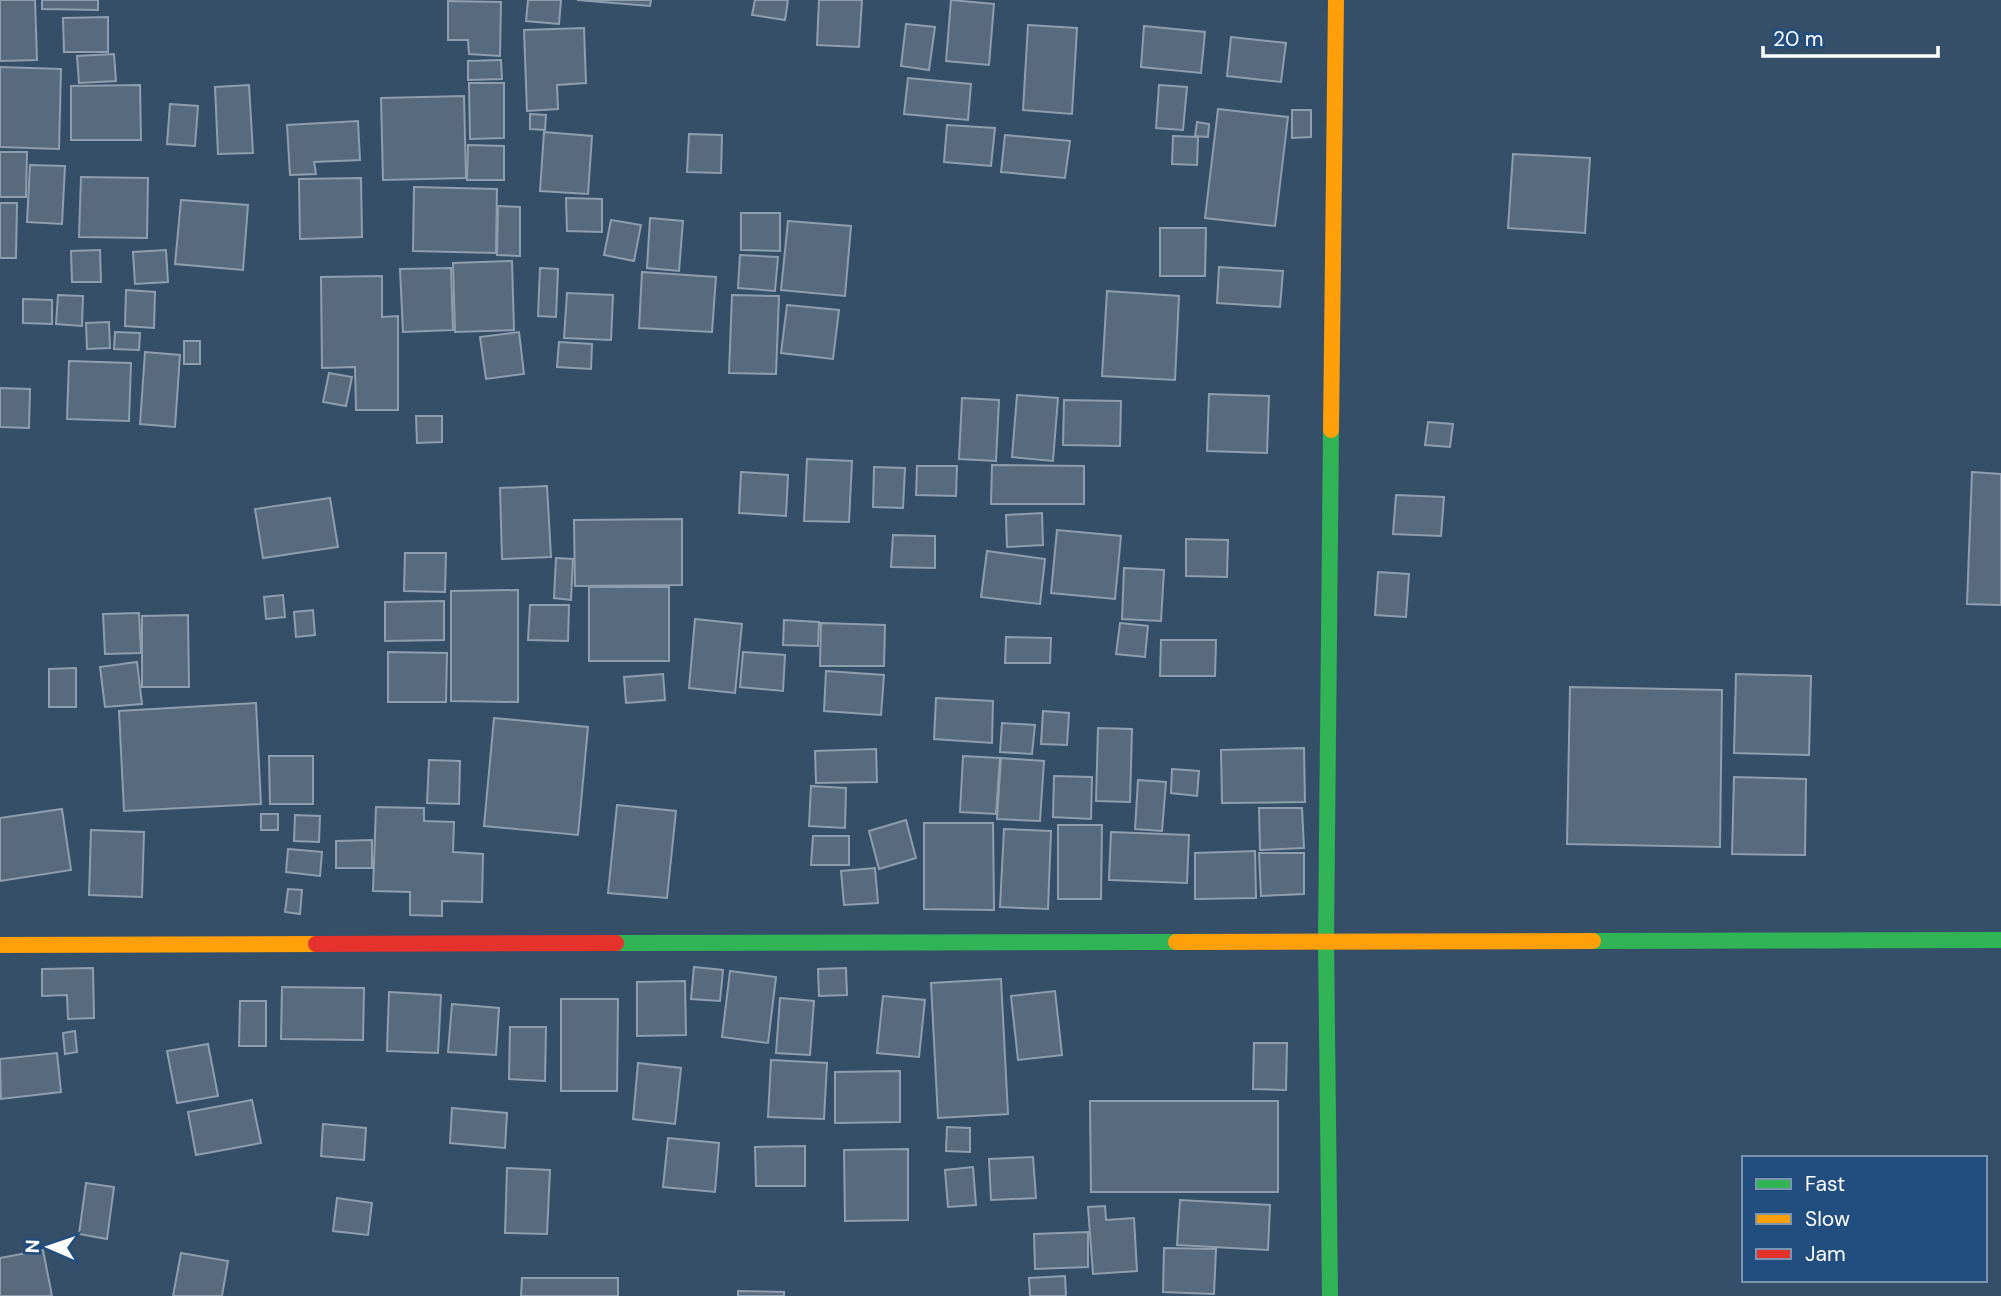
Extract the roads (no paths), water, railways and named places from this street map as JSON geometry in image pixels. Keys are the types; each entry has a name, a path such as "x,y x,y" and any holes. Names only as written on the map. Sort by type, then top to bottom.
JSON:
{"street":[{"path":"1330,1296 1326,941 1336,0"},
{"path":"0,945 1326,941 1750,943 2001,940"}]}
